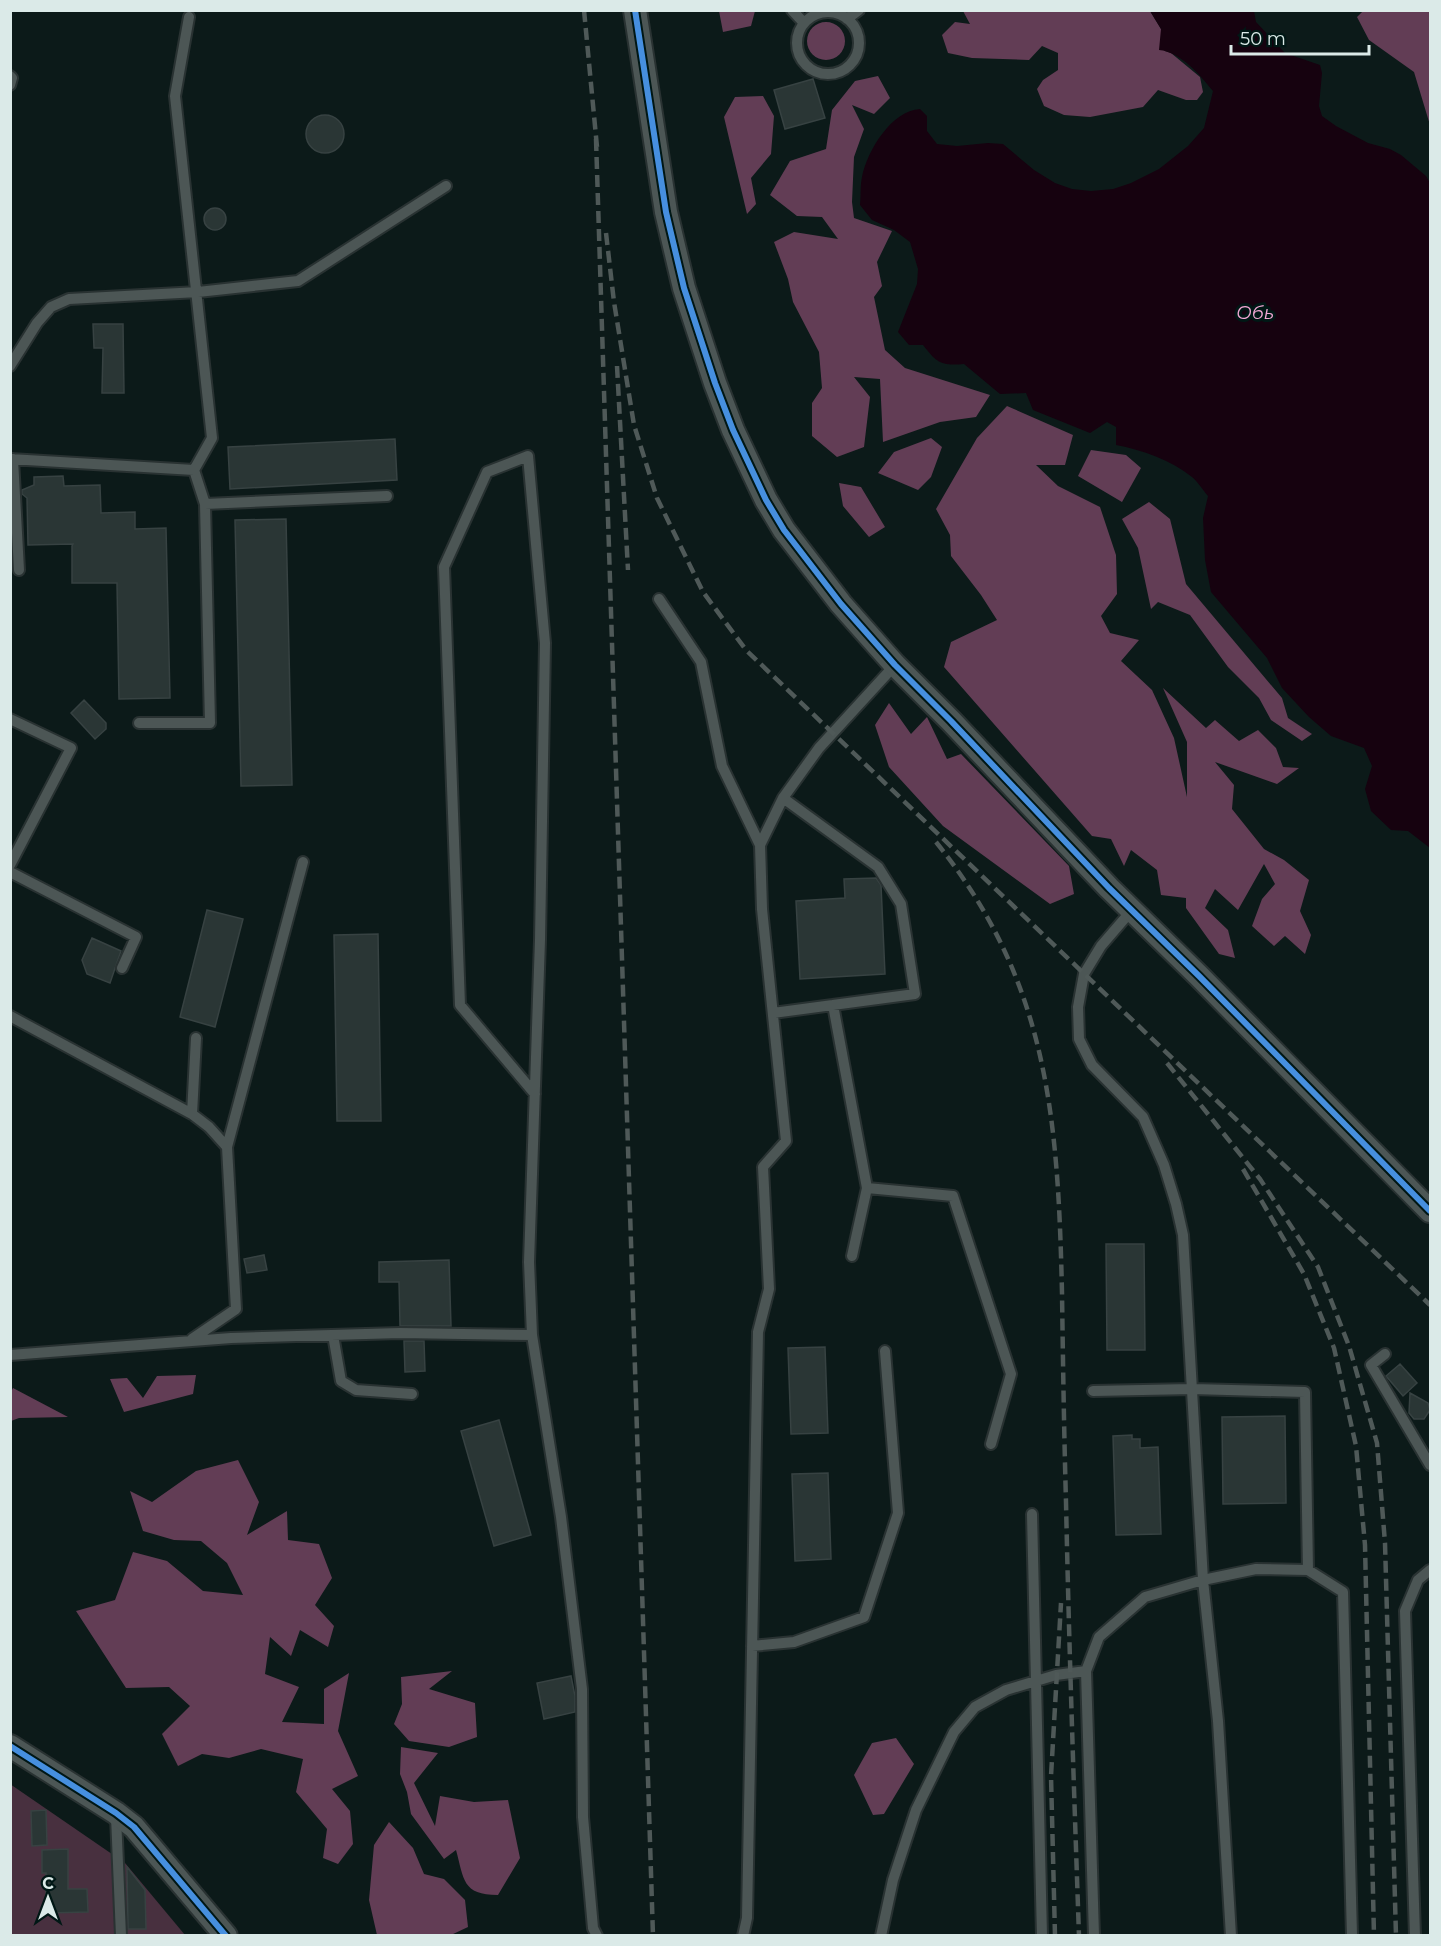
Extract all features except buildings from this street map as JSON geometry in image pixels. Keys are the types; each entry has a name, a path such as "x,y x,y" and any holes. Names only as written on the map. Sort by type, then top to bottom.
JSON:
{"street":[{"path":"635,10 673,248 714,383 766,500 784,530 841,604 895,665 1132,910 1431,1211"},
{"path":"10,1746 116,1813 134,1827 226,1935"}],"lane":[{"path":"792,10 804,23"},
{"path":"847,19 859,10"},
{"path":"824,12 847,19 856,32 858,48 856,55 846,68 831,74 815,71 803,61 799,54 797,38 804,23 824,12"},
{"path":"139,723 210,723 205,504 194,470 212,438 176,96 189,17"},
{"path":"10,76 10,85"},
{"path":"10,366 37,323 51,307 69,299 198,292 298,281 446,186"},
{"path":"535,1094 460,1005 444,567 487,472 528,456 546,644 540,928 535,1094 529,1262 532,1335 561,1517 582,1689 583,1817 593,1928 597,1935"},
{"path":"19,570 12,459 194,470"},
{"path":"205,504 387,496"},
{"path":"659,599 701,662 722,766 760,845 762,909 786,1141 763,1167 769,1289 758,1332 747,1918 743,1935"},
{"path":"760,845 783,798 819,748 895,665"},
{"path":"10,719 71,748 10,865"},
{"path":"773,1013 915,994 901,904 879,867 783,798"},
{"path":"189,1341 236,1309 226,1147 303,862"},
{"path":"10,872 136,937 122,968"},
{"path":"1132,910 1101,946 1084,974 1077,1024 1079,1039 1092,1065 1143,1118 1164,1166 1183,1235 1203,1580 1218,1721 1231,1935"},
{"path":"833,1005 867,1188 852,1256"},
{"path":"10,1016 192,1114 209,1127 226,1147"},
{"path":"192,1114 196,1038"},
{"path":"867,1188 953,1196 1011,1374 991,1444"},
{"path":"10,1355 231,1338 400,1333 532,1335"},
{"path":"333,1335 341,1381 356,1390 412,1394"},
{"path":"752,1646 794,1642 864,1617 898,1513 885,1351"},
{"path":"1385,1354 1371,1365 1431,1466"},
{"path":"1093,1391 1192,1389 1305,1392 1308,1570"},
{"path":"1032,1514 1041,1935"},
{"path":"1094,1935 1086,1671 1099,1637 1145,1597 1203,1580 1256,1569 1308,1570 1343,1592 1352,1935"},
{"path":"1414,1935 1404,1611 1418,1580 1431,1570"},
{"path":"881,1935 892,1880 916,1810 954,1732 975,1707 1006,1690 1036,1681 1086,1671"},
{"path":"116,1813 121,1935"}],"shaded area":[{"path":"719,10 755,11 751,26 723,32"},
{"path":"963,11 1150,11 1161,29 1165,51 1171,53 1200,77 1203,92 1197,100 1186,100 1158,90 1143,107 1090,117 1064,115 1044,106 1037,89 1043,80 1058,70 1058,53 1042,46 1029,60 972,58 948,53 942,35 955,22 970,24"},
{"path":"1363,11 1430,11 1430,125 1414,72 1369,40 1357,17"},
{"path":"826,22 840,27 845,41 840,55 826,60 812,55 807,41 812,27"},
{"path":"878,76 890,98 874,114 852,105 864,129 854,157 852,202 854,218 892,231 877,262 882,286 874,297 885,350 905,368 990,395 976,417 940,422 883,442 880,379 854,377 870,397 864,447 837,457 812,436 812,403 822,388 819,352 793,302 788,279 774,242 794,232 838,239 822,217 797,216 770,195 790,161 826,149 832,110 855,81"},
{"path":"763,96 774,116 771,154 751,178 756,204 747,214 724,117 735,97"},
{"path":"1007,406 1073,435 1065,465 1036,465 1058,486 1100,507 1116,555 1117,594 1101,616 1110,633 1139,640 1121,661 1152,690 1174,738 1187,797 1187,742 1163,688 1206,728 1215,720 1239,741 1258,730 1276,748 1283,767 1299,768 1277,784 1215,762 1234,785 1232,809 1264,849 1284,860 1309,880 1300,911 1311,935 1305,954 1285,936 1274,946 1252,926 1262,899 1275,884 1264,864 1238,910 1215,889 1205,908 1228,930 1235,958 1219,954 1186,908 1186,898 1161,895 1157,870 1131,850 1124,866 1111,839 1092,836 944,667 951,642 997,620 951,556 950,535 936,509 977,438"},
{"path":"931,438 942,447 931,477 918,490 878,473 894,452"},
{"path":"1091,450 1126,455 1141,468 1122,502 1078,476"},
{"path":"839,483 861,487 885,527 869,537 843,506"},
{"path":"1149,502 1170,519 1186,584 1282,698 1288,718 1312,734 1302,741 1271,720 1259,698 1228,667 1190,615 1158,602 1151,609 1138,548 1122,519"},
{"path":"889,703 911,734 927,717 947,759 961,754 1069,866 1074,894 1050,904 943,826 889,767 875,725"},
{"path":"196,1375 193,1394 124,1412 110,1379 127,1378 143,1398 157,1376"},
{"path":"13,1388 68,1417 19,1418 11,1421"},
{"path":"238,1460 259,1502 247,1535 287,1511 288,1540 319,1544 332,1578 315,1605 334,1626 328,1647 300,1630 291,1656 270,1637 265,1674 299,1687 282,1722 324,1724 324,1689 349,1673 338,1731 358,1776 332,1789 350,1811 353,1844 338,1864 323,1858 327,1829 296,1792 303,1759 261,1749 229,1758 202,1754 178,1766 162,1734 190,1706 169,1687 126,1688 76,1611 115,1600 133,1552 167,1561 203,1591 243,1595 227,1563 201,1541 174,1540 143,1531 130,1491 152,1502 196,1471"},
{"path":"452,1671 429,1689 475,1703 477,1737 449,1747 409,1741 394,1724 402,1704 401,1677"},
{"path":"896,1738 914,1764 884,1814 873,1815 854,1775 872,1743"},
{"path":"401,1747 438,1753 414,1783 435,1826 440,1796 474,1802 508,1800 520,1858 498,1895 477,1892 471,1888 463,1877 456,1850 444,1859 411,1814 407,1792 400,1774"},
{"path":"10,1784 125,1863 185,1935 11,1935"},
{"path":"389,1822 413,1848 424,1874 444,1879 465,1900 468,1927 451,1935 377,1935 369,1900 374,1845"}],"water":[{"name":"Обь","path":"1150,11 1254,11 1256,22 1285,53 1320,65 1322,73 1319,106 1322,116 1368,143 1390,149 1401,155 1426,176 1430,183 1430,848 1408,831 1391,830 1371,811 1365,789 1372,766 1364,748 1331,736 1309,717 1282,688 1267,658 1211,592 1205,560 1203,518 1208,496 1194,479 1156,456 1116,445 1116,427 1107,422 1090,433 1033,410 1026,393 1000,394 964,364 940,362 923,345 909,345 898,332 917,284 918,269 910,242 894,230 872,220 860,205 861,180 865,167 882,134 900,116 920,109 927,116 927,131 937,144 957,146 1003,144 1034,170 1055,183 1072,189 1091,191 1113,189 1131,183 1159,169 1188,146 1204,128 1213,91 1182,60 1159,50 1161,29"}],"railway":[{"path":"584,10 597,147"},
{"path":"596,139 653,1936"},
{"path":"606,233 614,302 634,425 657,498 703,592 746,650 1430,1305"},
{"path":"617,366 628,570"},
{"path":"936,842 974,894 1003,947 1024,1001 1040,1055 1050,1111 1057,1169 1060,1230 1079,1936"},
{"path":"1167,1063 1260,1179 1318,1267 1349,1346 1377,1443 1385,1543 1396,1936"},
{"path":"1243,1169 1304,1274 1334,1348 1356,1446 1365,1545 1374,1936"},
{"path":"1055,1936 1051,1776 1061,1603"}],"cycle path":[{"path":"635,10 666,212 684,288 733,430 766,500 784,530 841,604 895,665 1109,888 1199,976 1430,1211"},
{"path":"10,1746 116,1813 134,1827 226,1936"}]}
